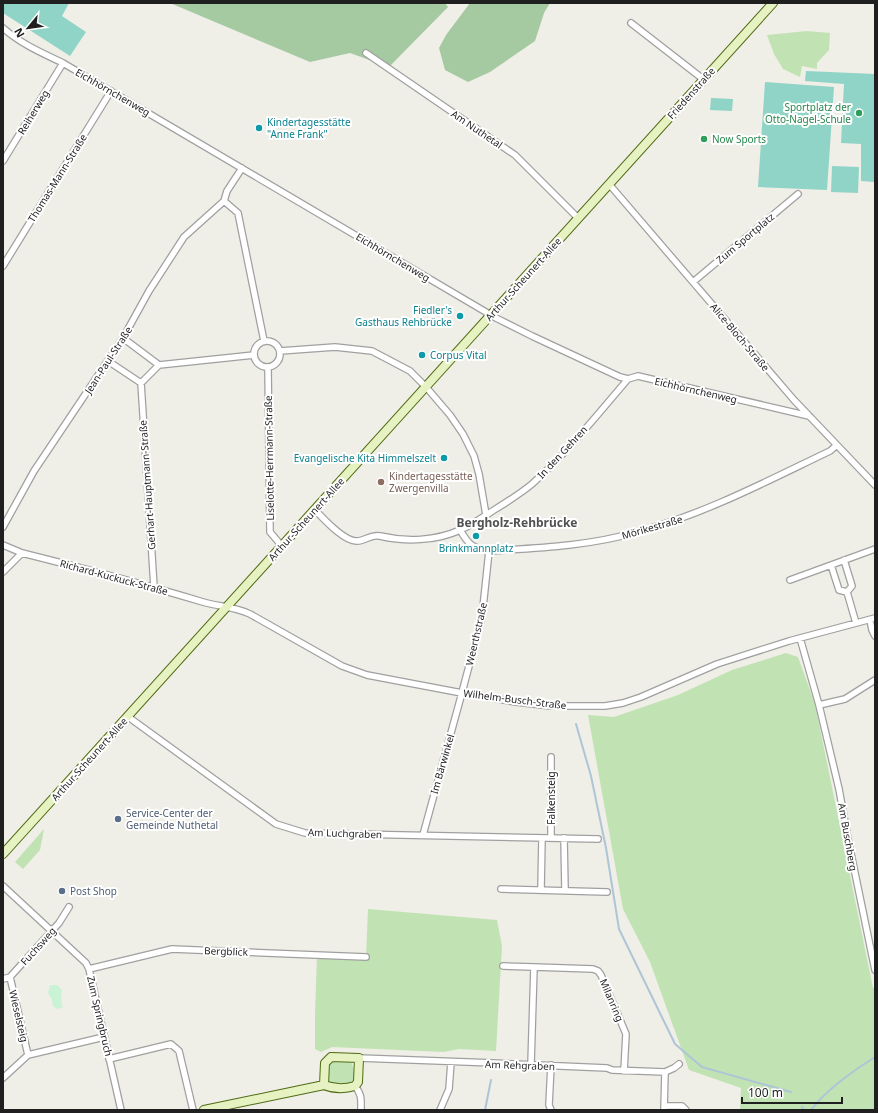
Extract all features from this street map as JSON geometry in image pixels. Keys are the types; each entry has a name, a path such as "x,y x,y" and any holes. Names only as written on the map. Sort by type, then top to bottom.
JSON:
{"main road":[{"name":"Friedenstraße","path":"609,184 773,3"},
{"name":"Arthur-Scheunert-Allee","path":"3,854 609,184"},
{"name":"Am Rehgraben","path":"324,1085 325,1063 331,1057 359,1058"},
{"path":"204,1110 265,1096 283,1094 324,1085 330,1088 348,1089 355,1086 358,1082 359,1058"}],"street":[{"path":"631,23 703,79"},
{"name":"Eichhörnchenweg","path":"3,28 17,40 34,50 63,63 491,314 532,336 620,377 628,379 638,376 809,416"},
{"name":"Am Nuthetal","path":"366,54 515,155 578,218"},
{"name":"Reiherweg","path":"3,161 63,63"},
{"name":"Thomas-Mann-Straße","path":"3,266 111,91"},
{"path":"242,168 227,191 224,201 238,213 264,341"},
{"name":"Alice-Bloch-Straße","path":"609,184 809,416 875,485"},
{"name":"Zum Sportplatz","path":"693,282 798,194"},
{"name":"Jean-Paul-Straße","path":"3,527 34,470 123,338 149,291 184,237 224,201"},
{"path":"123,338 158,365"},
{"path":"269,340 278,346 280,351 280,357 277,362 268,367 258,364 254,355 256,346 269,340"},
{"path":"280,351 335,347 372,351 410,371 450,415 463,434 472,452 479,474 486,515"},
{"path":"108,361 141,383 158,365 254,355"},
{"name":"Liselotte-Herrmann-Straße","path":"268,367 270,532 282,546"},
{"name":"In den Gehren","path":"314,509 346,538 357,541 370,536 390,539 441,537 460,530 486,515 530,485 555,463 628,379"},
{"name":"Gerhart-Hauptmann-Straße","path":"141,383 154,587"},
{"name":"Mörikestraße","path":"460,530 467,543 479,549 489,551 550,547 598,541 636,533 688,516 720,502 830,451 836,445"},
{"name":"Richard-Kuckuck-Straße","path":"3,545 22,553 154,587 210,604 226,606"},
{"path":"790,580 875,549"},
{"name":"Weerthstraße","path":"462,693 482,617 489,551"},
{"path":"3,572 22,553"},
{"path":"844,560 852,586 847,592"},
{"path":"831,565 839,590 847,592"},
{"path":"847,592 856,623"},
{"name":"Wilhelm-Busch-Straße","path":"226,606 237,608 250,614 342,666 367,675 462,693 551,706 605,706 623,703 641,697 718,664 800,638 872,619"},
{"path":"872,619 872,630 875,636"},
{"name":"Am Buschberg","path":"800,638 819,705 839,789 849,846 875,970"},
{"path":"819,705 845,699 875,680"},
{"name":"Im Bärwinkel","path":"423,835 462,693"},
{"name":"Am Luchgraben","path":"127,716 276,824 305,833 598,839"},
{"name":"Falkensteig","path":"551,757 551,838"},
{"path":"541,889 542,838"},
{"path":"564,838 565,890"},
{"name":"Zum Springbruch","path":"3,886 84,960 89,969 121,1110"},
{"path":"501,889 607,892"},
{"name":"Fuchsweg","path":"10,977 52,930 69,907"},
{"name":"Bergblick","path":"89,969 172,949 366,957"},
{"name":"Milanring","path":"503,966 593,969 598,971 626,1034 624,1071"},
{"path":"531,1064 534,967"},
{"path":"3,979 10,977"},
{"name":"Wieselsteig","path":"10,977 28,1055"},
{"path":"3,1078 28,1055 104,1037"},
{"path":"109,1059 171,1044 179,1051 193,1110"},
{"name":"Am Rehgraben","path":"359,1058 531,1064 607,1068 624,1071 665,1072"},
{"path":"440,1110 449,1089 451,1062"},
{"path":"679,1064 665,1072 664,1108 682,1106 686,1110"},
{"path":"551,1065 549,1105 551,1110"},
{"path":"355,1086 360,1092 361,1096 360,1110"}],"green space":[{"path":"170,3 445,3 448,7 389,67 350,53 310,62"},
{"path":"470,3 550,3 544,13 535,41 490,72 468,82 445,70 439,48 446,35"},
{"path":"807,31 830,33 829,50 817,63 817,69 802,66 800,77 783,69 774,54 767,35"},
{"path":"786,653 798,657 815,704 873,988 875,988 875,1110 740,1110 741,1088 689,1070 650,962 623,909 588,715 614,717 678,695 732,670"},
{"path":"44,829 40,850 23,869 15,862"},
{"path":"368,909 497,920 502,946 496,1051 459,1049 444,1052 332,1047 321,1052 315,1049 317,955 366,957"},
{"path":"50,985 57,985 62,990 61,1000 63,1007 57,1009 53,1006 52,1000 48,993"},
{"path":"333,1061 350,1061 353,1065 354,1078 350,1084 339,1085 327,1080 328,1065"}],"shaded area":[{"path":"3,3 69,3 62,16 86,32 70,56 3,13"},
{"name":"Sportplatz der Otto-Nagel-Schule","path":"806,71 875,74 875,182 861,181 861,144 841,143 844,84 805,81"},
{"path":"765,82 834,87 827,190 758,187"},
{"path":"711,98 733,99 732,111 710,110"},
{"path":"832,166 859,167 858,193 831,192"}],"waterway":[{"path":"576,724 591,776 606,848 619,929 675,1044 702,1067 791,1092"},
{"path":"811,1110 840,1081 875,1057"},
{"path":"485,1110 491,1080"}],"place":[{"name":"Sportplatz der Otto-Nagel-Schule","path":"859,113"},
{"name":"Kindertagesstätte \"Anne Frank\"","path":"259,128"},
{"name":"Now Sports","path":"704,139"},
{"name":"Fiedler's Gasthaus Rehbrücke","path":"460,316"},
{"name":"Corpus Vital","path":"422,355"},
{"name":"Evangelische Kita Himmelszelt","path":"444,458"},
{"name":"Kindertagesstätte Zwergenvilla","path":"381,482"},
{"name":"Brinkmannplatz","path":"476,536"},
{"name":"Service-Center der Gemeinde Nuthetal","path":"118,819"},
{"name":"Post Shop","path":"62,891"}],"district":[{"name":"Bergholz-Rehbrücke","path":"517,523"}]}
